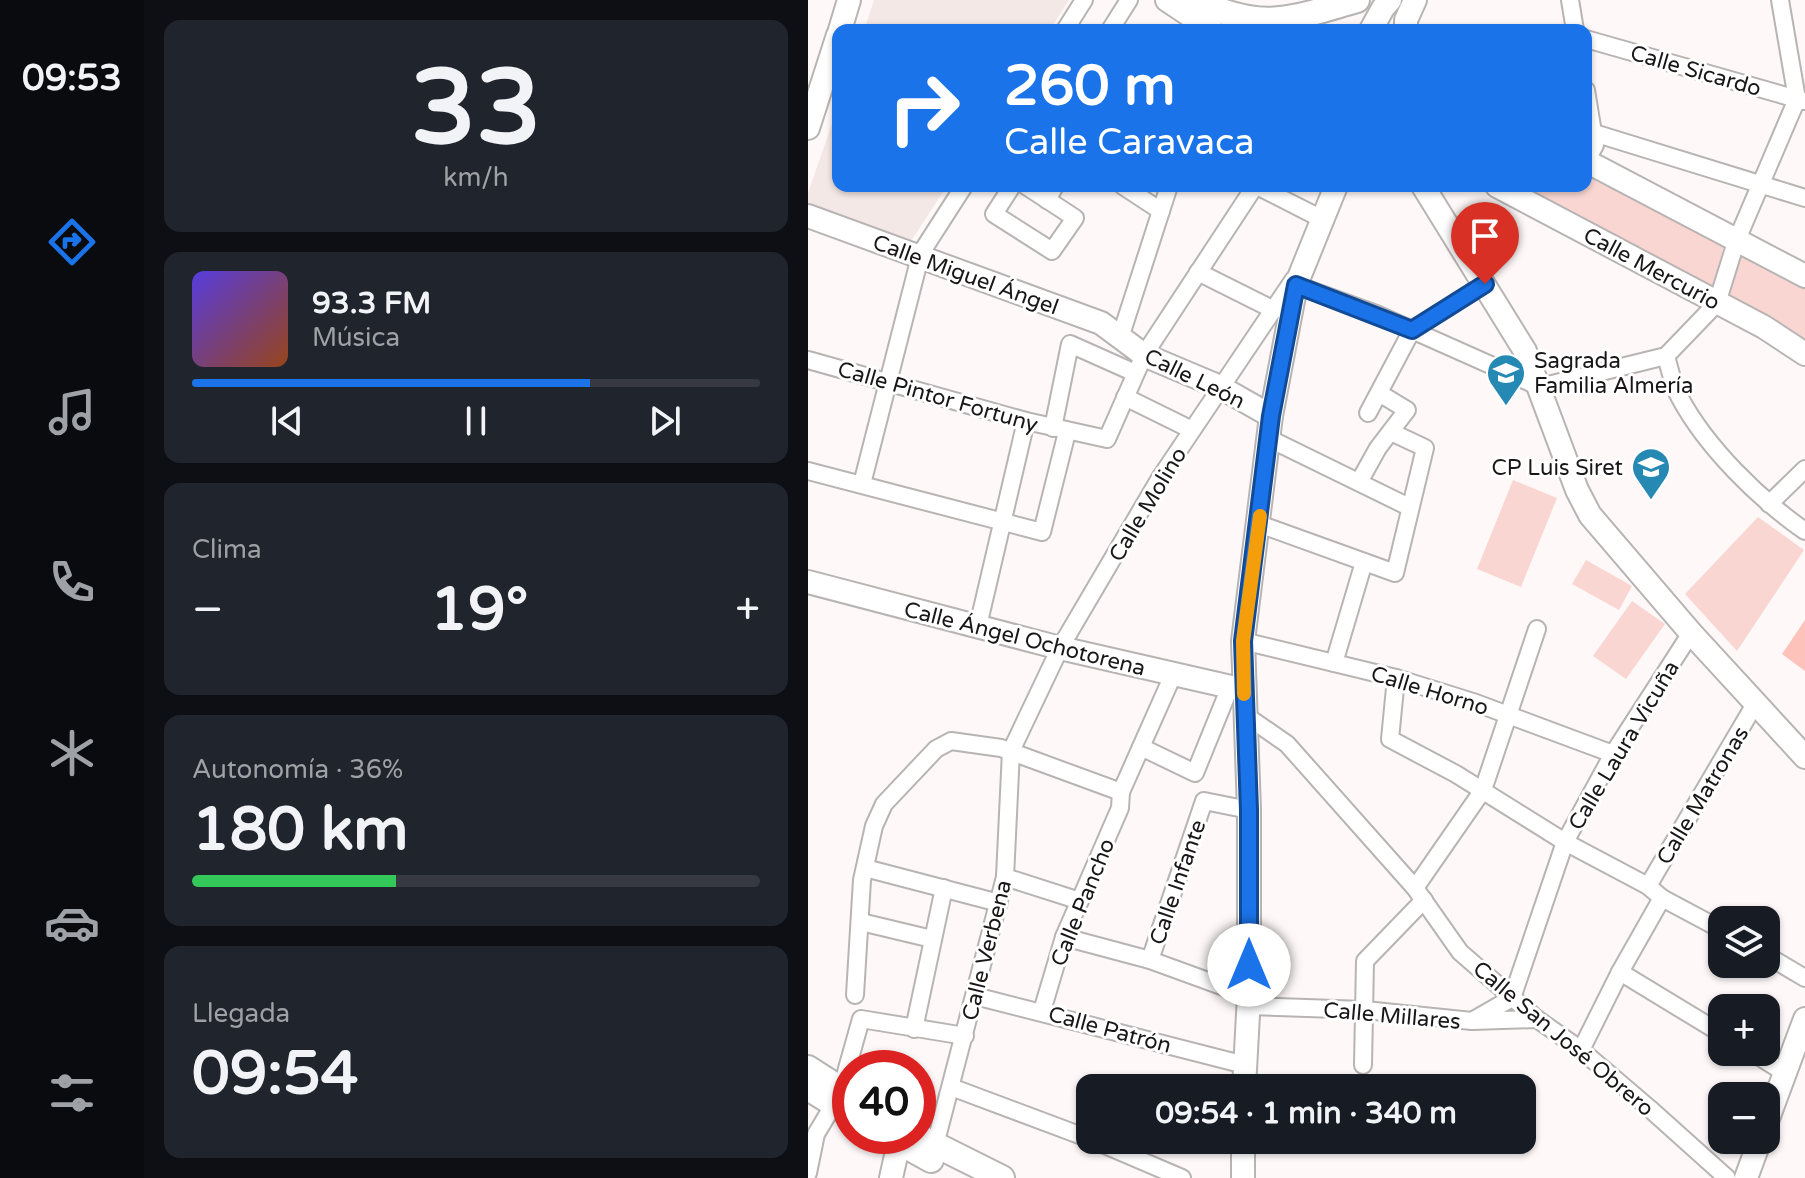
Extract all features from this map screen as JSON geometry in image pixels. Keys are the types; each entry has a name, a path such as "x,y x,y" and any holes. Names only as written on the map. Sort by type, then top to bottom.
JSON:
{"main road":[{"path":"1191,16 1231,15 1267,21 1298,17 1357,0"},
{"path":"808,1068 832,1090"},
{"path":"808,1088 832,1097"},
{"path":"925,1154 964,1178"},
{"path":"930,1154 1002,1178"}],"street":[{"path":"842,24 849,0"},
{"path":"1069,24 1084,0"},
{"path":"1114,24 1129,0"},
{"path":"1167,0 1191,16"},
{"path":"1374,24 1390,0"},
{"path":"1570,0 1574,24"},
{"path":"1299,276 1540,387 1666,356 1717,303 1736,242 1760,183 1801,100 1780,0"},
{"name":"Calle Sicardo","path":"1592,41 1801,100"},
{"path":"808,128 832,54"},
{"path":"1592,122 1595,145 1592,150"},
{"path":"1594,133 1805,198"},
{"path":"1592,164 1805,276"},
{"path":"862,484 920,257 960,192"},
{"path":"1008,192 994,214 1052,251 1075,218 1051,193"},
{"path":"1132,192 1161,211"},
{"path":"1120,338 1167,192"},
{"path":"1192,430 1125,397 1139,364 1252,192"},
{"path":"1268,192 1322,219"},
{"path":"1141,747 1195,773 1237,688 1271,416 1299,276 1333,192"},
{"path":"1427,192 1512,327 1540,387 1584,504 1691,633 1805,757"},
{"name":"Calle Mercurio","path":"1508,192 1764,327 1805,354"},
{"name":"Calle Miguel Ángel","path":"808,216 1101,323 1120,338"},
{"path":"1198,272 1274,310"},
{"name":"Calle Molino","path":"1011,751 1060,648 1160,478 1299,276"},
{"path":"1368,413 1412,330 1485,284"},
{"name":"Calle León","path":"1120,338 1139,364 1220,387 1271,416"},
{"path":"808,471 1042,532 1060,430 1070,344 1139,364"},
{"path":"1666,356 1679,397 1707,438 1769,504 1805,531"},
{"name":"Calle Pintor Fortuny","path":"808,360 1060,430 1107,439 1125,397"},
{"path":"1359,482 1378,448 1407,410 1379,393"},
{"path":"978,626 1026,421"},
{"path":"1259,524 1395,573 1425,448 1391,432"},
{"path":"1270,439 1409,507"},
{"path":"1769,504 1805,469"},
{"path":"1334,663 1364,562"},
{"name":"Calle Ángel Ochotorena","path":"808,582 1060,648 1237,688"},
{"path":"1363,1065 1365,961 1419,894 1483,790 1537,629"},
{"name":"Calle Laura Vicuña","path":"1512,998 1565,842 1613,754 1691,633"},
{"name":"Calle Horno","path":"1243,641 1396,678 1613,754"},
{"name":"Calle Pancho","path":"1042,1011 1064,937 1120,808 1121,792 1173,675"},
{"path":"1396,678 1390,739 1708,923"},
{"path":"1237,688 1245,715 1249,810 1245,1074"},
{"name":"Calle Matronas","path":"1648,886 1755,704"},
{"name":"Calle San José Obrero","path":"1245,715 1287,744 1419,894 1460,952 1537,1019 1581,1050 1727,1178"},
{"path":"855,995 865,868 874,826 884,804 936,749 951,741 965,741 1011,751 1121,792"},
{"name":"Calle Verbena","path":"936,1116 951,1087 1005,877 1011,751"},
{"name":"Calle Infante","path":"1150,960 1204,801 1249,810"},
{"path":"865,868 999,903"},
{"path":"1005,877 1080,901"},
{"path":"914,1029 944,888"},
{"path":"1581,1050 1662,898"},
{"path":"861,922 932,939"},
{"name":"Calle Millares","path":"1064,937 1150,960 1248,1001 1472,1021 1537,1019"},
{"path":"1780,963 1805,978"},
{"path":"1620,972 1708,1025"},
{"name":"Calle Patrón","path":"975,996 1245,1065"},
{"path":"1472,1021 1512,998"},
{"path":"855,1050 861,1019 965,1036"},
{"path":"1780,1086 1805,1019"},
{"path":"1774,1066 1785,1073"},
{"path":"951,1087 1076,1134"},
{"path":"808,1173 816,1134 832,1115"},
{"path":"891,1178 914,1154"},
{"path":"1125,1154 1182,1178"},
{"path":"1243,1154 1243,1178"},
{"path":"1746,1178 1755,1154"}],"shaded area":[{"path":"874,0 1069,0 1054,24 866,24"},
{"path":"832,123 832,192 943,192 911,241 808,205 808,193"},
{"path":"1592,170 1724,244 1714,287 1709,290 1518,192 1592,192"},
{"path":"1742,252 1805,281 1805,345 1726,296"},
{"path":"1513,480 1557,498 1521,587 1477,569"},
{"path":"1758,517 1804,550 1737,651 1685,594"},
{"path":"1586,560 1632,586 1619,610 1572,584"},
{"path":"1632,601 1665,624 1626,679 1593,656"},
{"path":"1805,620 1805,671 1782,654"}],"slow traffic":[{"path":"1244,694 1243,641 1260,516"}],"place":[{"name":"Sagrada Familia Almería","path":"1506,407"},
{"name":"CP Luis Siret","path":"1651,501"}],"route":[{"path":"1249,965 1249,810 1243,641 1271,416 1296,285 1412,330 1485,284"}]}
